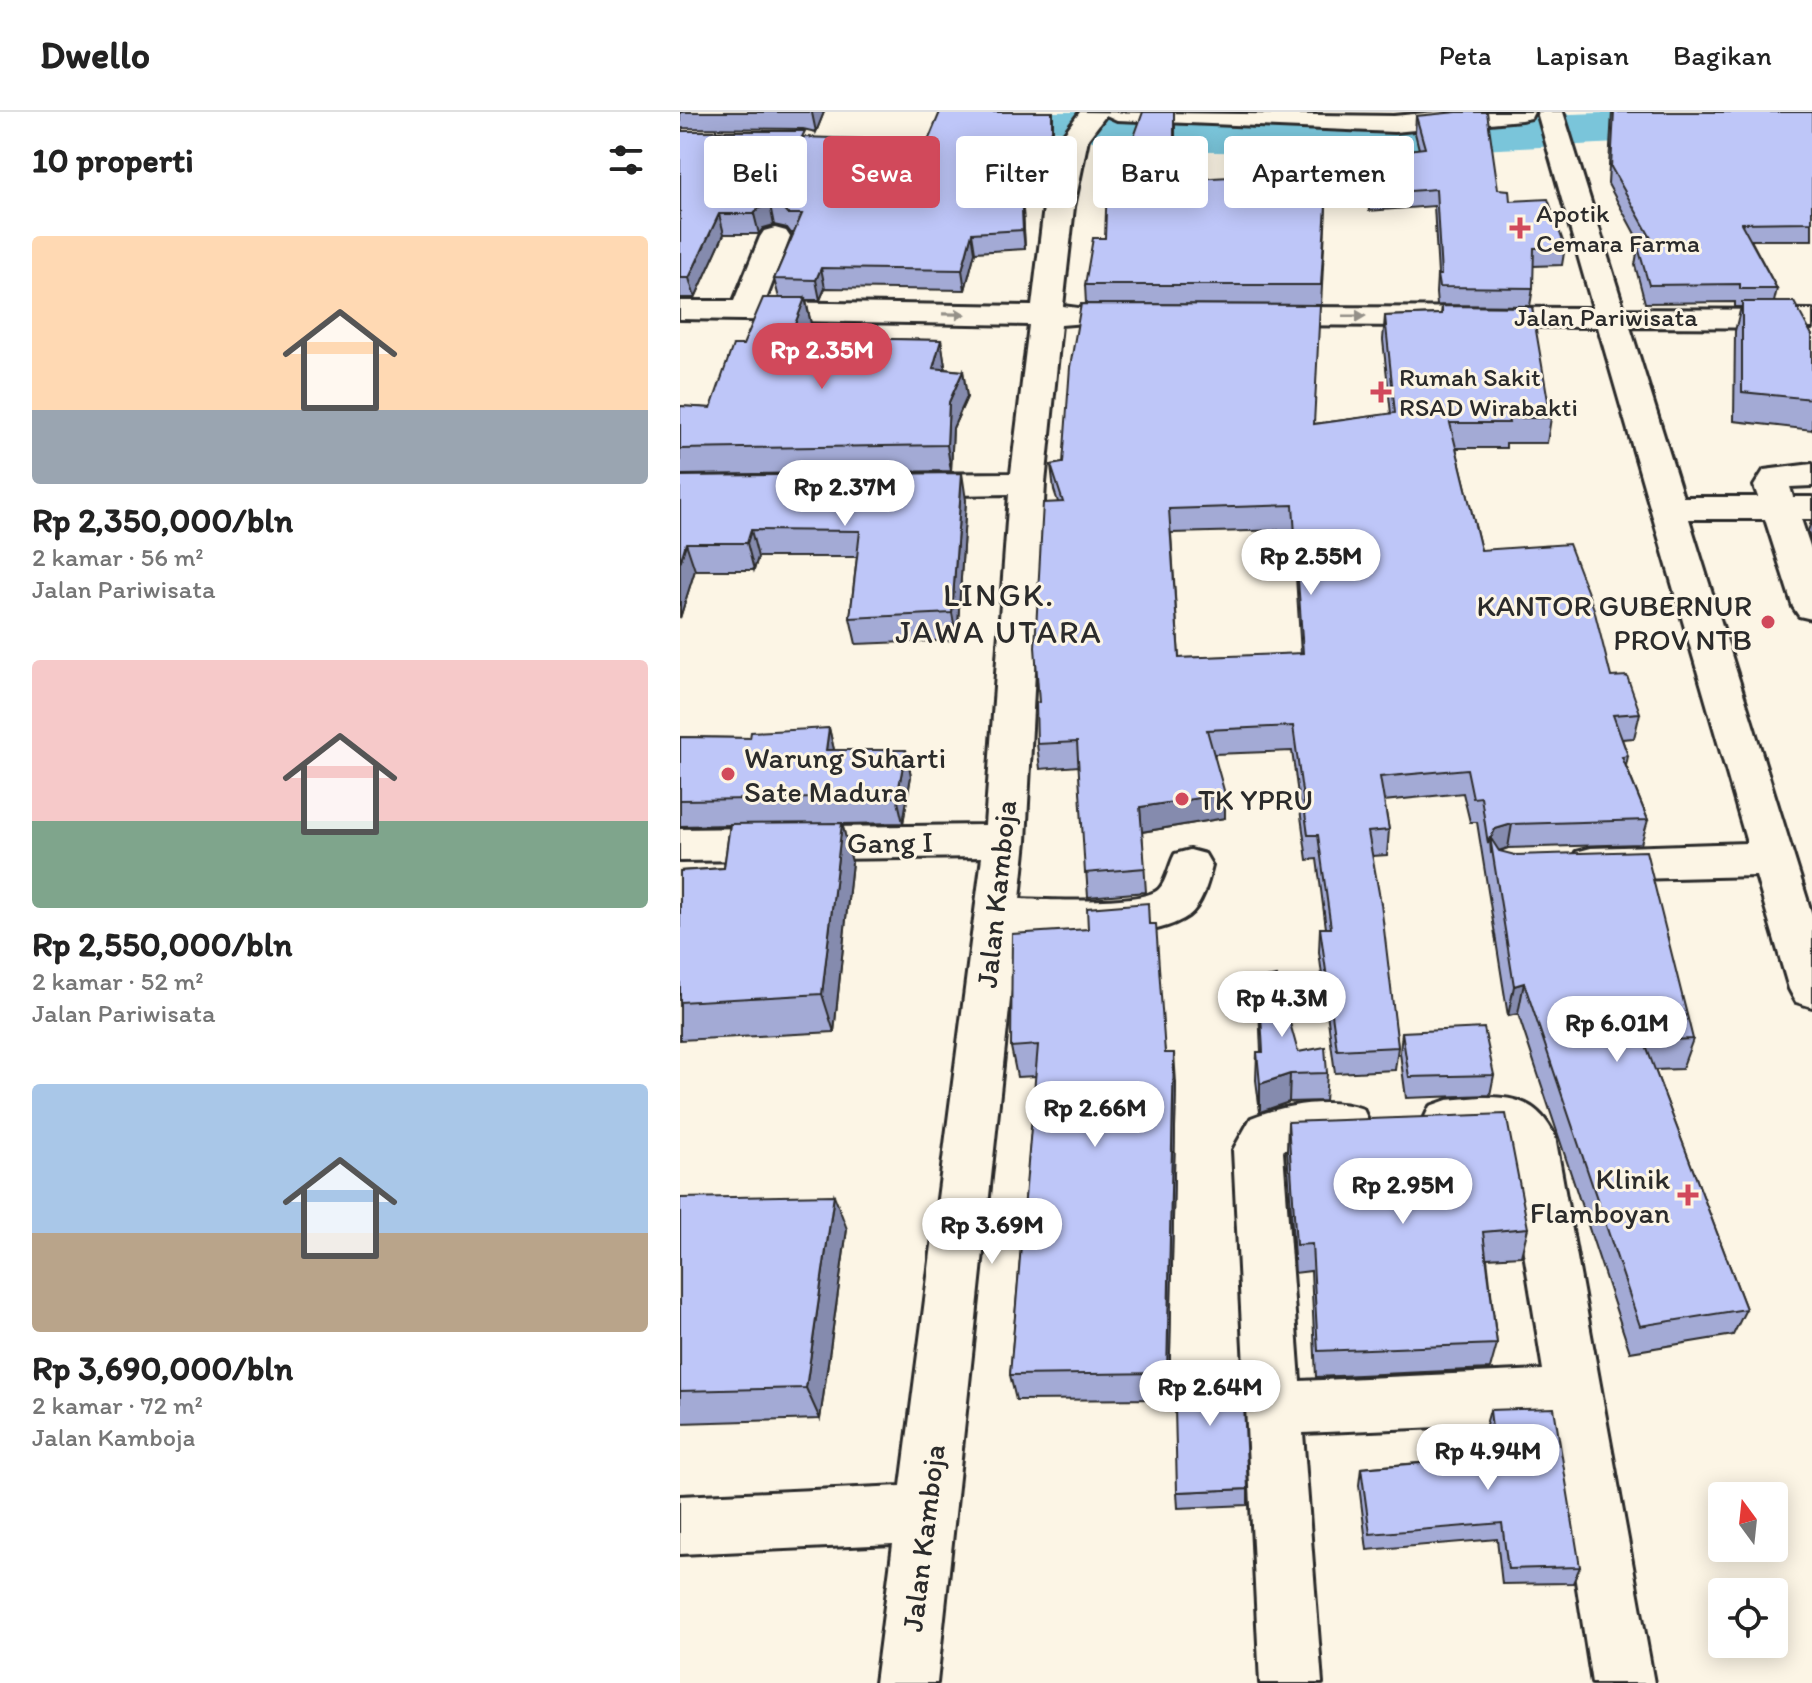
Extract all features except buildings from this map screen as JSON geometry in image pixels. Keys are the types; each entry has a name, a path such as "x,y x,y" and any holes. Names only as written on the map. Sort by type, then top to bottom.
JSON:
{"street":[{"path":"1094,120 1394,124 1521,112"},
{"name":"Jalan Kamboja","path":"906,1683 1005,841 1027,483 1059,207 1094,120"},
{"path":"1553,126 1812,989"},
{"path":"746,311 775,237"},
{"path":"680,310 1109,316"},
{"name":"Jalan Pariwisata","path":"1235,316 1812,319"},
{"path":"1812,475 1776,478 1772,486 1795,508 1812,607"},
{"path":"869,486 1027,483"},
{"path":"1670,508 1795,508"},
{"name":"Gang I","path":"680,845 1005,841"},
{"path":"1555,865 1772,859"},
{"path":"995,916 1136,915 1170,907 1182,895 1190,866"},
{"path":"1291,1683 1258,1150 1268,1133 1289,1126 1505,1119 1527,1128 1623,1683"},
{"path":"1274,1408 1575,1395"},
{"path":"680,1525 925,1514"}],"waterway":[{"path":"965,112 1065,115 1125,134 1398,137 1618,126"}],"place":[{"name":"Apotik Cemara Farma","path":"1520,228"},
{"name":"Rumah Sakit RSAD Wirabakti","path":"1381,392"},
{"name":"KANTOR GUBERNUR PROV NTB","path":"1768,622"},
{"name":"Warung Suharti Sate Madura","path":"728,774"},
{"name":"TK YPRU","path":"1182,799"},
{"name":"Klinik Flamboyan","path":"1688,1195"}],"district":[{"name":"LINGK. JAWA UTARA","path":"999,614"}]}
